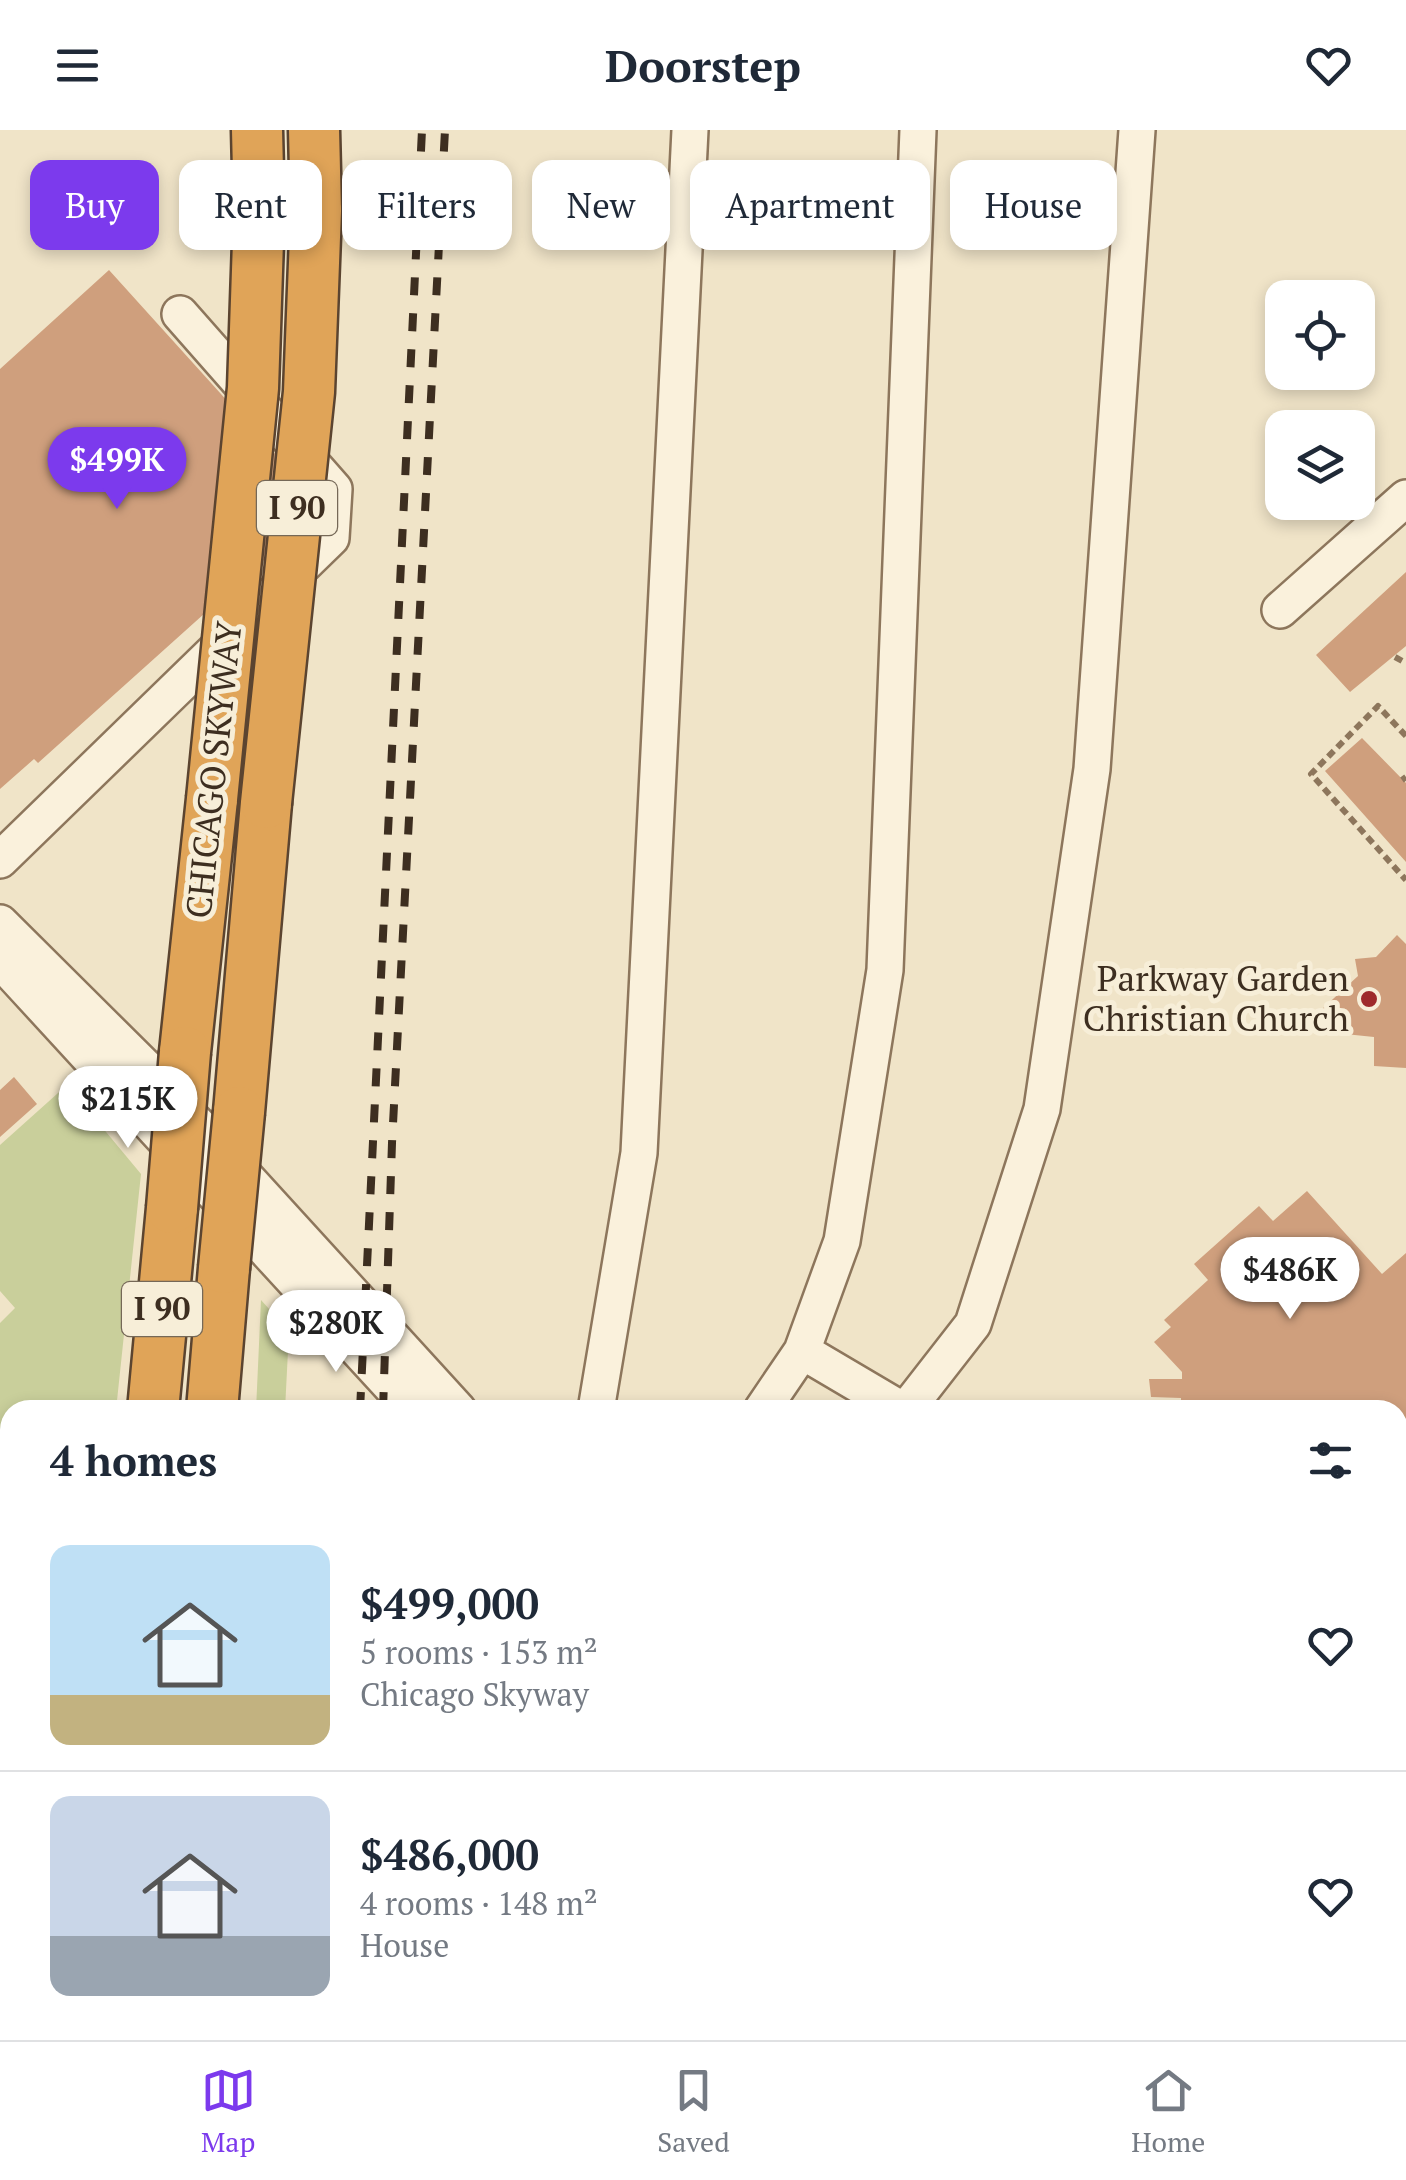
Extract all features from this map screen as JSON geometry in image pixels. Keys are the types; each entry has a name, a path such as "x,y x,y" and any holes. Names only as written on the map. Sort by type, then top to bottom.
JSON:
{"highway":[{"name":"CHICAGO SKYWAY","path":"153,1400 254,388 258,130"},
{"name":"CHICAGO SKYWAY","path":"213,1400 266,803 309,392 316,212 314,130"}],"street":[{"path":"598,1400 639,1153 690,130"},
{"path":"769,1400 802,1350 842,1242 884,970 918,130"},
{"path":"912,1400 973,1324 1042,1109 1092,770 1137,130"},
{"path":"0,860 330,538 334,489 180,314"},
{"path":"1280,610 1406,498"},
{"path":"0,923 145,1067 449,1400"},
{"path":"0,960 404,1400"},
{"path":"802,1350 887,1400"}],"path":[{"path":"1395,657 1406,664"},
{"path":"1406,736 1378,706 1311,774 1406,880"}],"green space":[{"path":"67,1085 141,1174 117,1400 0,1400 0,1323 15,1308 0,1291 0,1145"},
{"path":"261,1300 289,1331 286,1400 256,1400"}],"building":[{"path":"109,270 323,507 38,763 34,759 0,789 0,369"},
{"path":"1406,572 1406,646 1350,692 1316,655"},
{"path":"1362,738 1406,783 1406,862 1325,771"},
{"name":"Parkway Garden Christian Church","path":"1397,935 1406,944 1406,1068 1374,1066 1374,1037 1316,1031 1308,1022 1358,976 1355,959 1376,957"},
{"path":"14,1077 37,1104 0,1137 0,1090"},
{"path":"1307,1191 1382,1274 1406,1253 1406,1400 1151,1397 1149,1379 1182,1379 1182,1372 1154,1342 1171,1327 1164,1320 1208,1280 1194,1264 1259,1206 1273,1221"}],"railway":[{"path":"360,1400 422,130"},
{"path":"383,1400 392,1143 445,130"}],"place":[{"name":"Parkway Garden Christian Church","path":"1369,999"}]}
